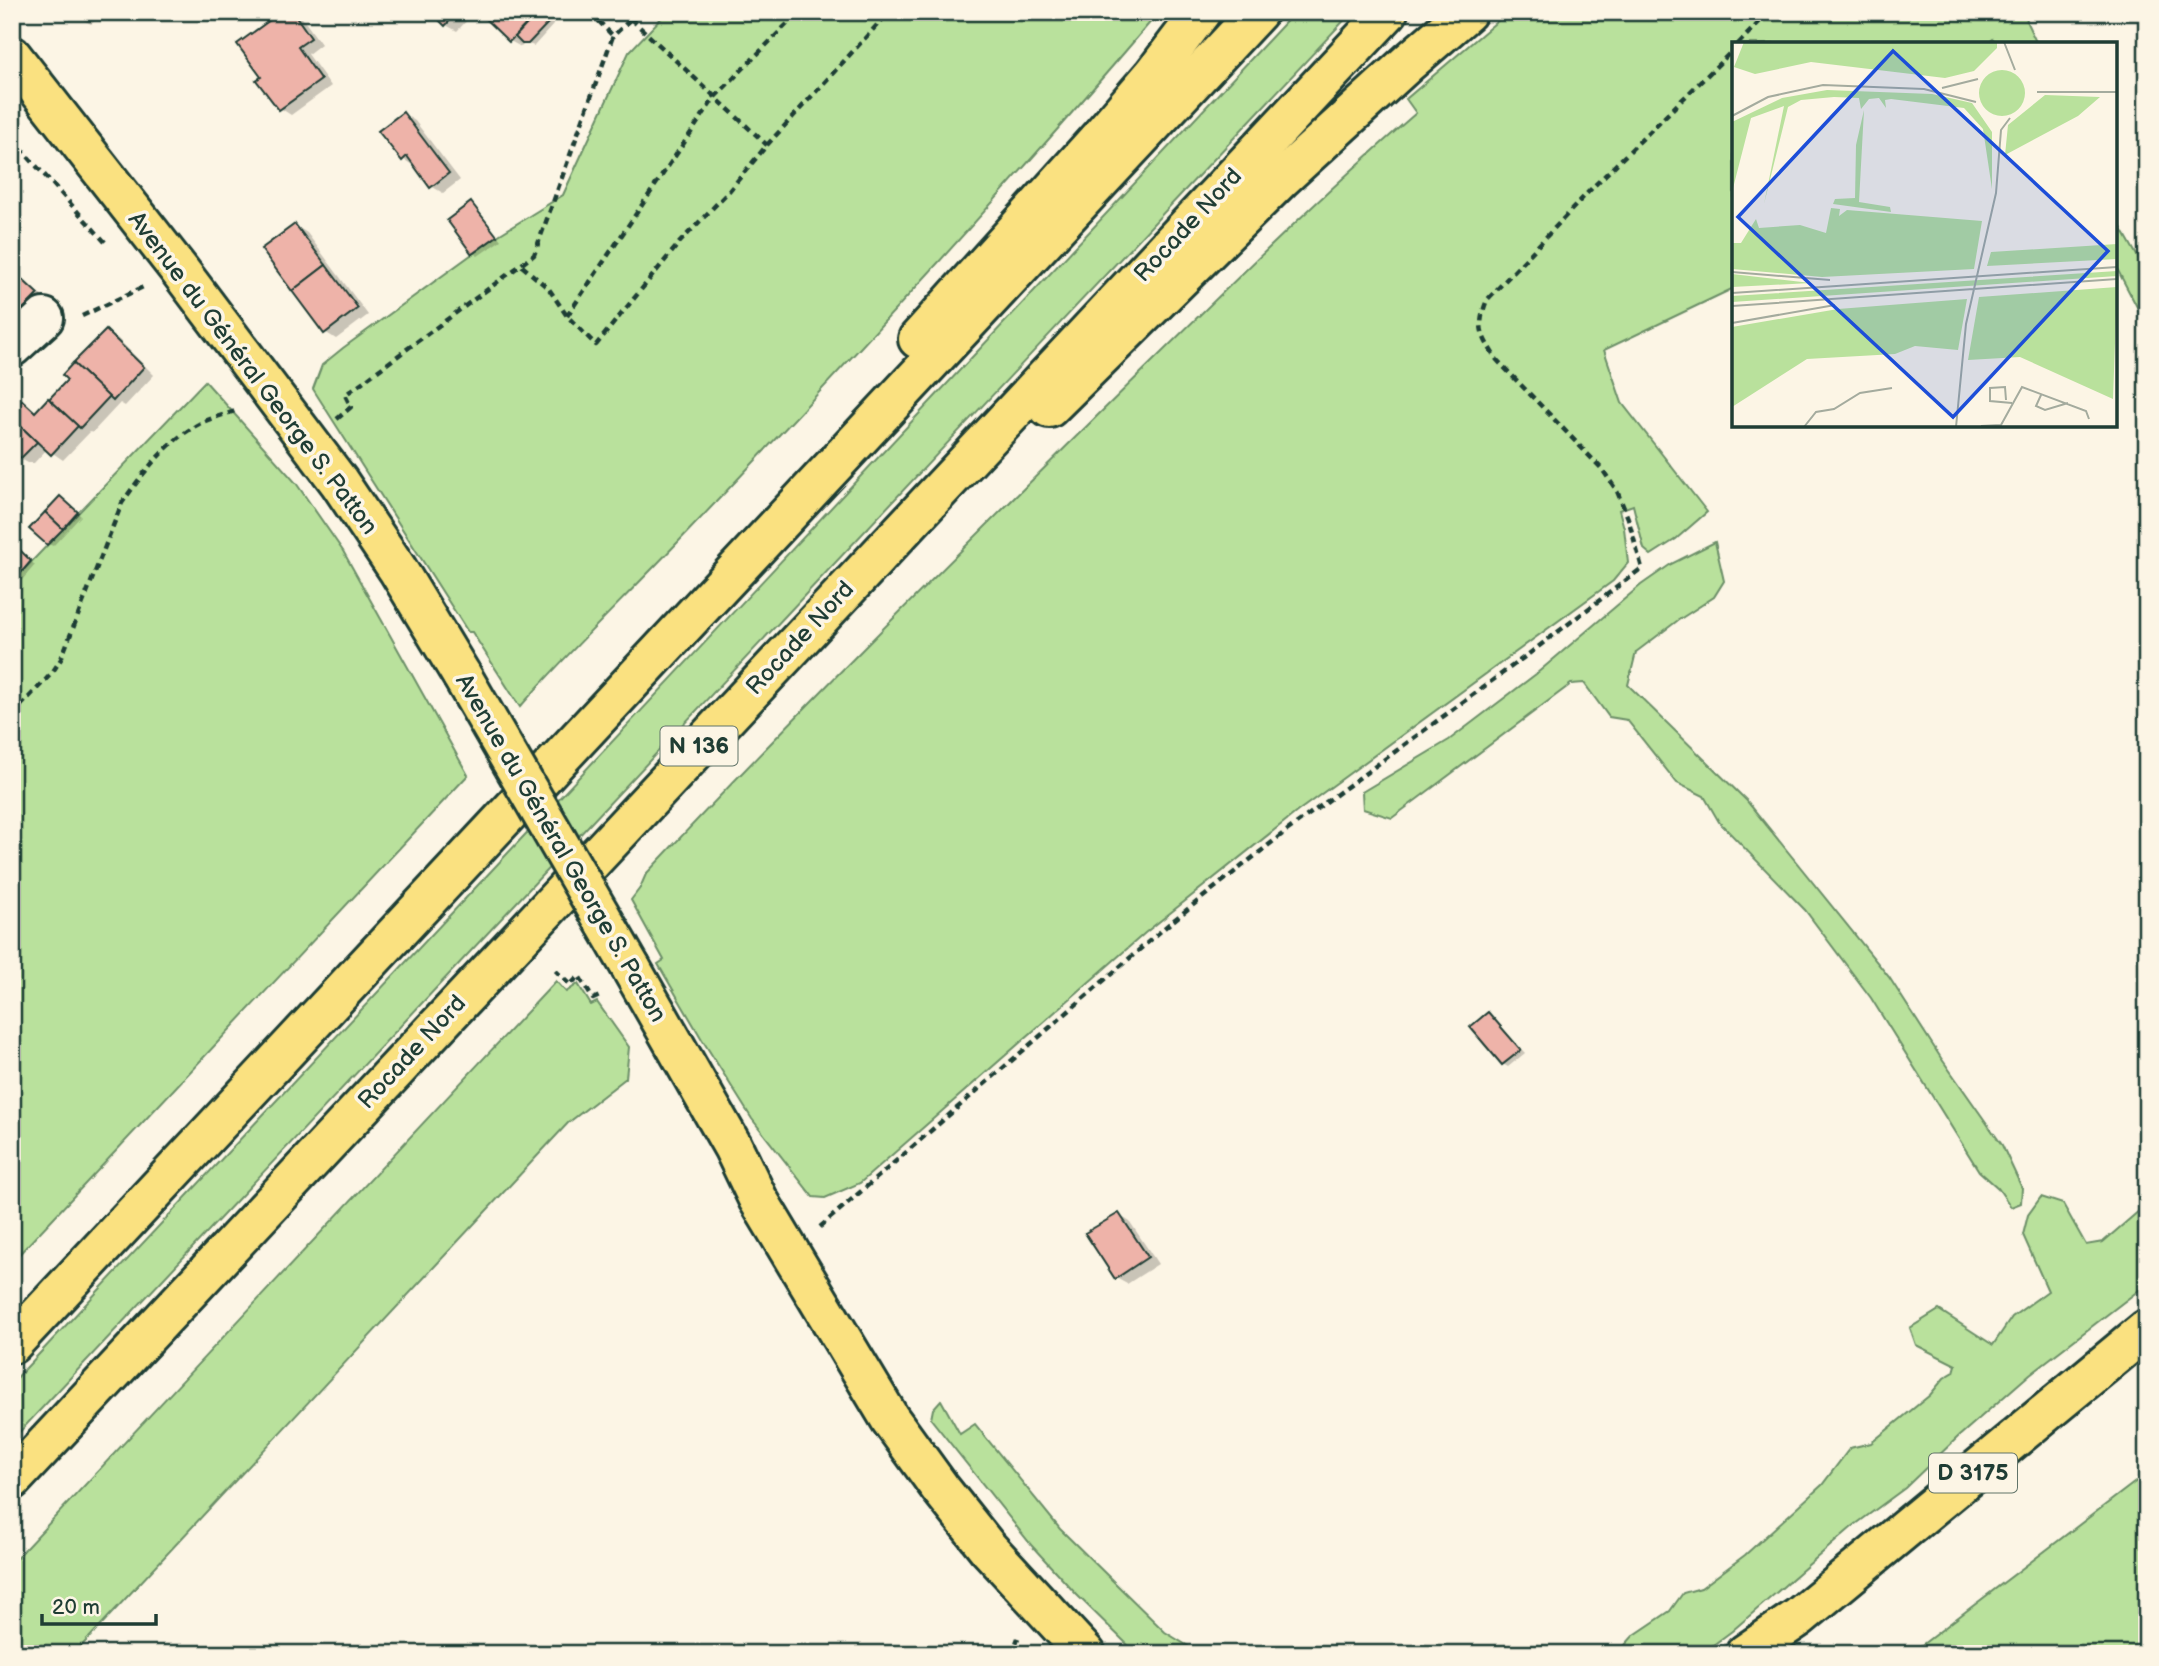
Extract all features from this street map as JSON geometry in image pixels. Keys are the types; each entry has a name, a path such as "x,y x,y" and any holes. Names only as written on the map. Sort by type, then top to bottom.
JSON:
{"main road":[{"path":"462,863 972,278 1099,138 1154,74 1201,12"},
{"path":"12,1345 1258,12"},
{"name":"Rocade Nord","path":"12,1480 1388,12"},
{"path":"678,768 1139,321 1281,179 1467,12"},
{"name":"Avenue du Général George S. Patton","path":"12,56 311,443 398,570 631,968 733,1147 758,1199 890,1419 913,1453 987,1547 1086,1654"},
{"name":"D 3175","path":"1745,1654 1800,1617 2147,1329"},
{"name":"D 3175","path":"1766,1654 1800,1617"}],"path":[{"path":"590,12 613,36"},
{"path":"311,443 351,407 345,395 534,256 613,36 638,12"},
{"path":"567,316 715,97 799,12"},
{"path":"522,266 549,289 567,316 596,345 680,242 889,12"},
{"path":"1740,42 1769,12"},
{"path":"631,19 767,145"},
{"path":"790,1253 1169,924 1285,832 1642,568 1628,518 1617,491 1602,469 1497,360 1485,342 1479,320 1487,300 1592,188 1732,51"},
{"path":"29,331 61,325 144,286"},
{"path":"12,715 52,673 61,659 122,503 137,481 172,444 199,424 235,411 243,421"},
{"path":"555,970 570,985 579,976 593,999 602,994 603,996"},
{"path":"1012,1654 1019,1636"}],"green space":[{"path":"667,12 1159,12 1042,147 862,346 520,707 472,632 468,632 313,389 322,365 343,348 497,236 563,195 629,52"},
{"path":"1295,12 1352,12 12,1440 12,1383"},
{"path":"1508,12 2026,12 2027,23 2036,42 1995,42 1993,39 1989,42 1732,42 1732,289 1604,350 1622,403 1707,512 1676,539 1651,555 1644,549 1633,505 1619,510 1628,563 1613,581 1298,811 1145,933 860,1183 825,1198 813,1197 752,1119 703,1041 658,964 664,960 631,900 646,874 923,588 1212,303 1416,113 1406,99"},
{"path":"2117,220 2147,273 2147,326 2117,269"},
{"path":"205,381 296,483 343,551 468,775 12,1262 12,582"},
{"path":"1715,542 1724,581 1714,597 1636,652 1628,685 1747,801 1889,977 2002,1145 2022,1188 2021,1203 2011,1207 1998,1188 1979,1171 1871,998 1805,910 1719,822 1704,796 1677,783 1627,720 1609,717 1584,683 1571,684 1392,818 1363,809 1362,792 1449,740 1536,674 1641,585 1671,564"},
{"path":"556,981 566,992 578,984 591,1005 597,1002 629,1047 626,1078 568,1123 74,1654 12,1654 12,1563"},
{"path":"2041,1197 2063,1204 2086,1245 2103,1242 2147,1204 2147,1284 2030,1374 1905,1488 1852,1527 1732,1631 1701,1654 1617,1654 1633,1636 1670,1611 1683,1593 1701,1588 1745,1555 1822,1485 1850,1448 1871,1443 1954,1372 1956,1365 1916,1345 1910,1328 1939,1310 1993,1345 2012,1317 2048,1291 2023,1235 2028,1215"},
{"path":"941,1400 960,1434 975,1424 1060,1529 1165,1632 1201,1654 1137,1654 1032,1546 931,1419 933,1409"},
{"path":"2147,1473 2147,1654 1910,1654"}],"building":[{"path":"281,12 293,12 311,38 298,47 321,80 279,110 256,80 261,77 237,44"},
{"path":"431,12 449,12 453,17 445,26"},
{"path":"478,12 538,12 509,42"},
{"path":"538,12 544,12 549,17 548,23 528,44 522,44 515,37"},
{"path":"403,112 449,173 430,188 407,156 402,161 378,131"},
{"path":"471,202 497,236 472,254 447,220"},
{"path":"295,224 326,265 292,291 261,249"},
{"path":"326,265 358,308 324,334 292,291"},
{"path":"12,270 38,294 12,321"},
{"path":"106,330 144,367 113,401 73,363"},
{"path":"73,363 109,397 80,428 49,399 67,380 62,375"},
{"path":"12,395 35,412 48,398 78,426 51,455 12,418"},
{"path":"12,418 37,442 22,457 15,458 12,455"},
{"path":"60,496 78,512 63,529 45,512"},
{"path":"45,512 63,529 47,545 29,529"},
{"path":"14,544 31,561 20,574 12,566"},
{"path":"1488,1012 1521,1050 1502,1065 1470,1027"},
{"path":"1119,1213 1148,1257 1115,1279 1085,1233"}]}
